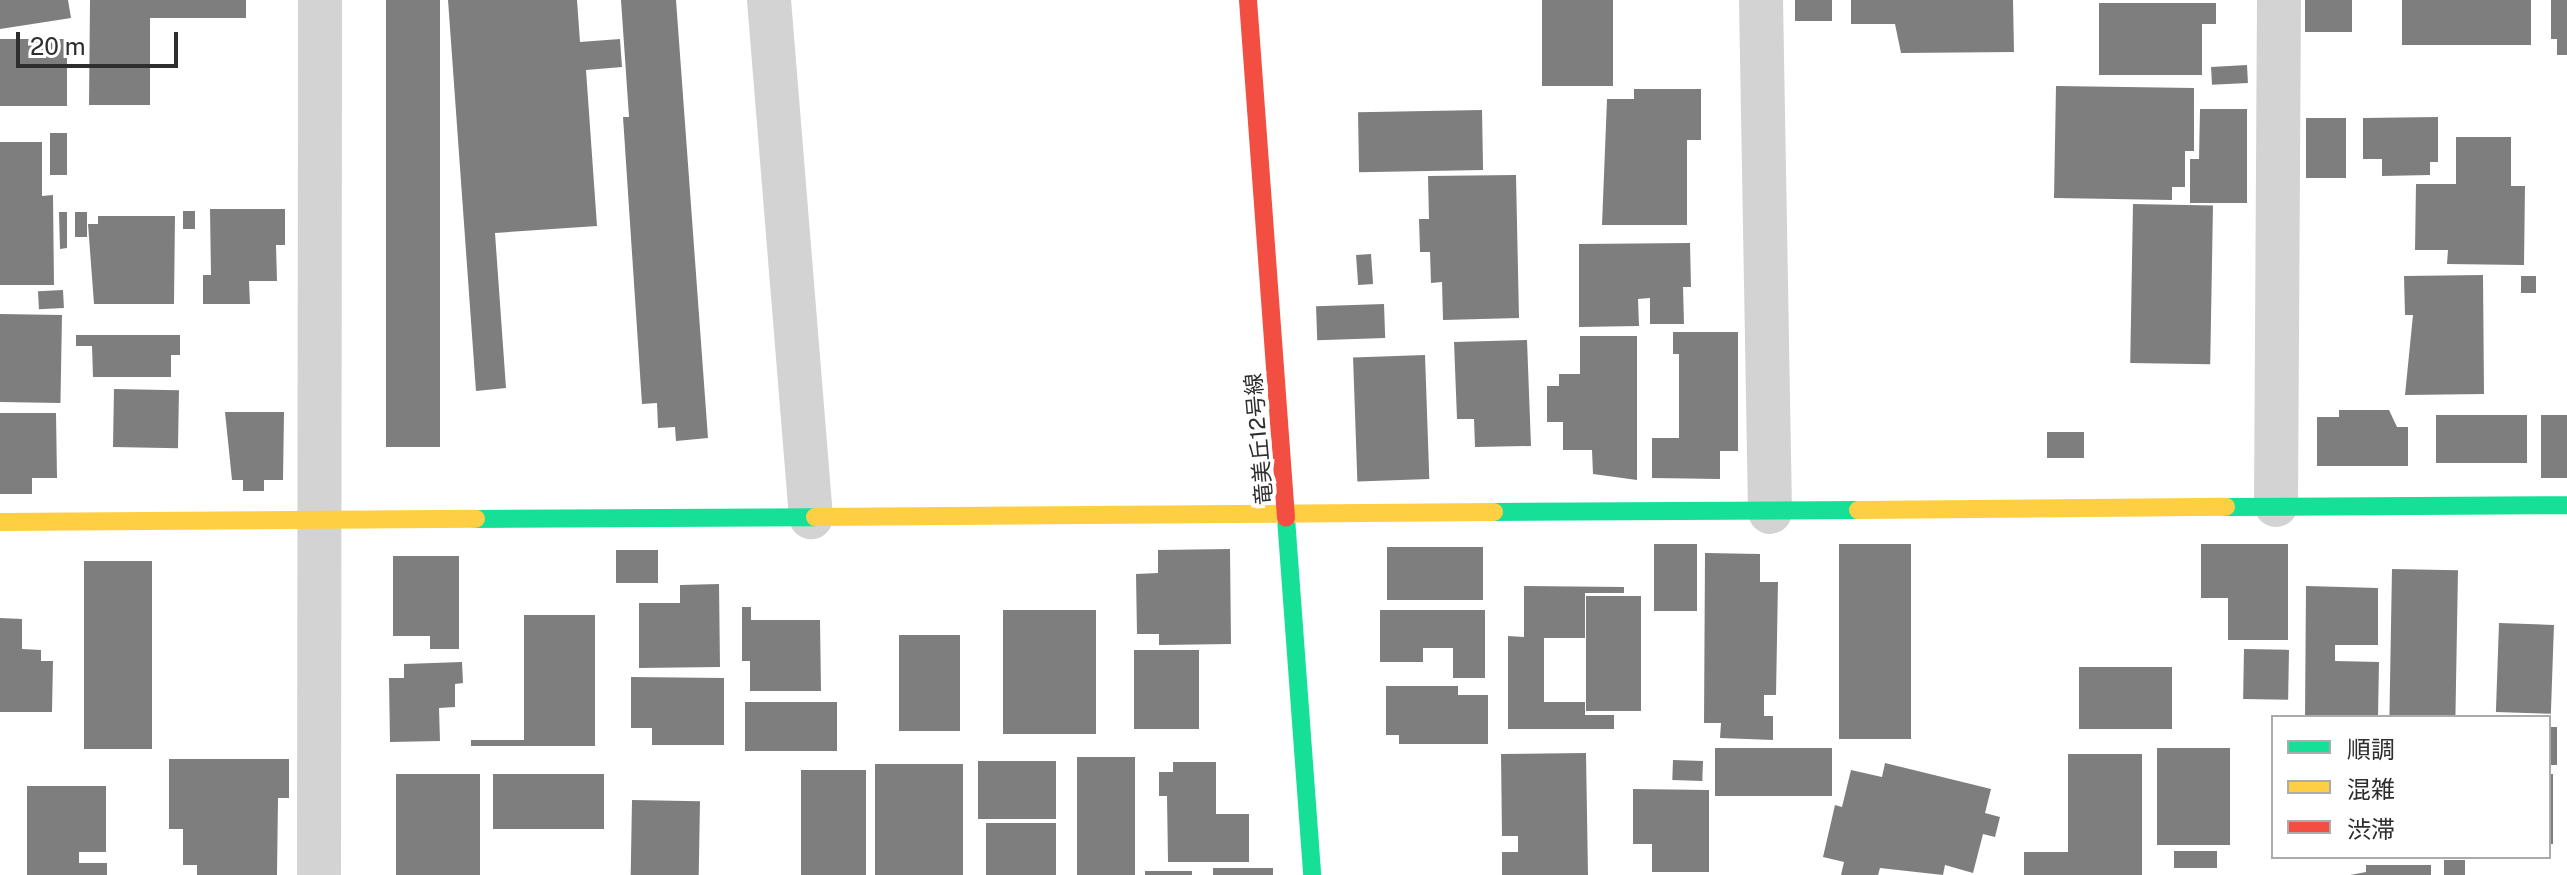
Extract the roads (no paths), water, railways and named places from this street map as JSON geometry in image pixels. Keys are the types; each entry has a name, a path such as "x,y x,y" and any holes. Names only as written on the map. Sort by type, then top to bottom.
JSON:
{"street":[{"path":"319,875 322,518 320,0"},
{"path":"769,0 811,517"},
{"name":"竜美丘12号線","path":"1248,0 1290,517 1312,875"},
{"path":"1761,0 1770,512"},
{"path":"2276,505 2279,0"},
{"path":"0,522 322,518 1290,517 2276,505 2567,505"}]}
